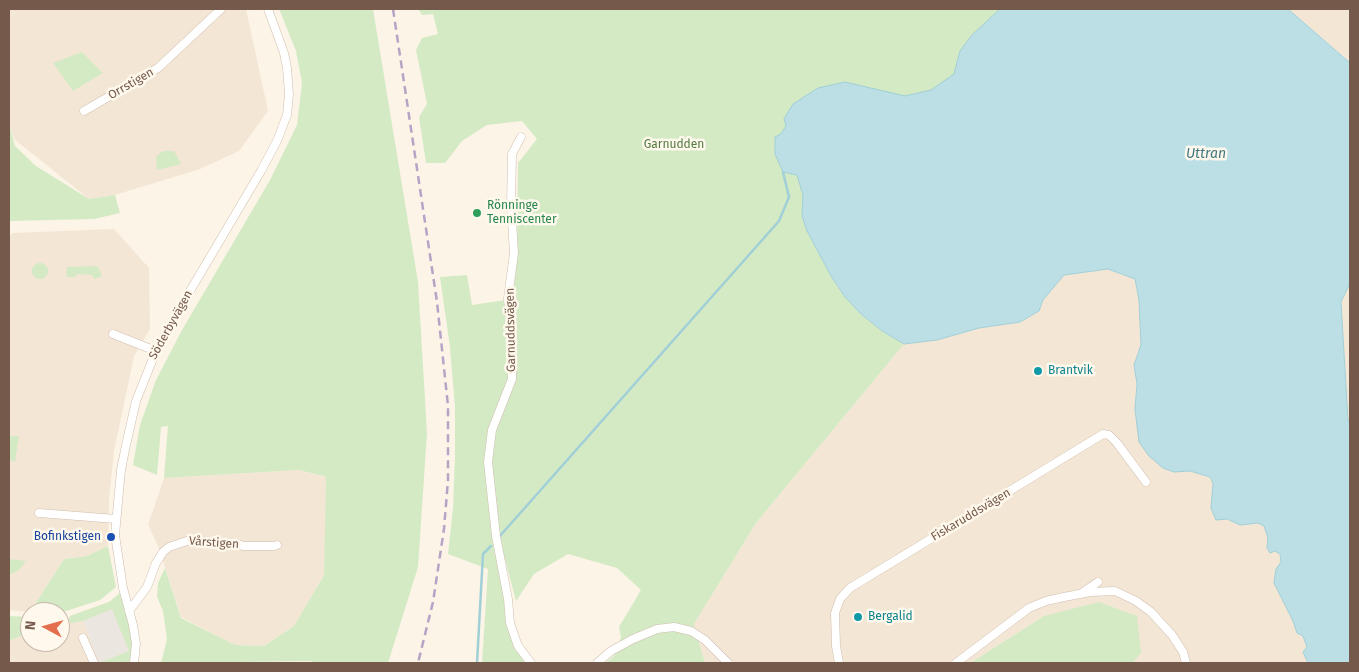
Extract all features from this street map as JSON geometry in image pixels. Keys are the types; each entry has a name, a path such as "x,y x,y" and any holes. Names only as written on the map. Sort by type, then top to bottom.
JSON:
{"street":[{"name":"Söderbyvägen","path":"134,663 136,644 123,588 115,535 122,470 136,401 156,351 262,171 287,115 290,94 287,68 282,46 268,9"},
{"name":"Orrstigen","path":"84,110 158,68 218,10"},
{"name":"Garnuddsvägen","path":"521,138 514,142 512,154 511,205 514,253 508,298 512,341 512,378 492,430 488,462 496,536 508,599 510,623 518,646 531,663"},
{"path":"114,334 156,351"},
{"name":"Fiskaruddsvägen","path":"839,663 836,646 835,613 840,599 850,588 1103,434 1109,435 1117,443 1146,482"},
{"path":"39,513 116,519"},
{"name":"Vårstigen","path":"129,611 147,588 156,563 163,552 169,547 190,540 243,546 277,545"},
{"path":"1080,594 1098,582"},
{"path":"956,663 1030,608 1046,601 1080,594 1114,591 1136,601 1151,612 1172,635 1183,652 1186,663"},
{"path":"597,663 611,651 633,639 656,629 674,627 691,631 705,640 728,663"},
{"path":"83,638 94,663"}],"shaded area":[{"path":"10,9 246,9 268,111 239,151 200,169 115,195 89,199 14,139 9,123"},
{"path":"1288,9 1350,9 1350,65 1349,61"},
{"path":"114,229 149,268 150,329 134,356 114,451 109,500 108,546 87,556 64,559 36,602 20,602 20,611 9,610 9,238 12,233"},
{"path":"1108,269 1135,279 1139,300 1141,345 1134,365 1137,384 1135,409 1174,472 1190,471 1209,477 1213,482 1211,508 1240,525 1258,523 1264,526 1268,538 1267,548 1270,553 1275,551 1280,554 1281,562 1274,583 1297,633 1303,636 1307,647 1303,652 1308,663 1133,663 1141,653 1044,616 970,663 705,663 694,624 756,523 904,344 937,340 979,328 1020,322 1039,311 1043,300 1064,275"},
{"path":"1350,283 1350,422 1348,420 1341,302"},
{"path":"299,470 328,478 324,575 294,626 264,646 234,645 181,617 158,546 148,525 164,478"},
{"path":"120,593 131,663 9,663 9,641 20,636 20,652 70,652 70,616 109,602"},
{"path":"112,609 129,651 99,663 83,621"}],"green space":[{"path":"279,9 373,9 418,282 427,433 418,567 388,663 313,663 312,661 161,663 167,639 163,611 157,597 158,583 165,568 181,618 235,645 264,646 294,626 324,575 326,477 299,470 164,478 168,426 161,427 157,475 133,465 140,425 156,380 182,330 270,180 297,125 302,83 296,51"},
{"name":"Garnudden","path":"418,9 1095,9 807,231 831,276 845,297 861,314 881,330 904,344 756,523 694,624 705,663 605,663 614,656 621,637 619,627 641,590 617,568 568,554 534,574 516,601 505,559 497,562 505,601 507,625 515,649 526,663 482,663 488,569 448,554 453,508 455,408 450,347 440,277 467,275 472,305 513,299 517,254 518,163 537,139 522,121 487,125 462,141 445,163 426,163 419,117 427,104 416,50 422,38 438,34 433,14 422,15"},
{"path":"82,52 103,73 73,91 53,63"},
{"path":"9,123 15,146 36,166 89,199 115,195 120,213 94,219 9,221"},
{"path":"163,151 174,151 181,164 157,170 156,157"},
{"path":"40,263 46,265 48,271 46,277 40,279 34,277 32,271 34,265"},
{"path":"67,267 100,267 98,268 102,276 95,279 92,275 77,274 75,277 66,277"},
{"path":"9,436 19,436 15,462 9,459"},
{"path":"108,546 116,587 100,600 70,610 70,602 36,602 64,559 87,556"},
{"path":"9,559 26,561 18,571 9,574"},
{"path":"120,593 127,609 133,639 131,663 99,663 129,651 112,609 83,621 70,623 70,616 109,602"},
{"path":"1099,602 1137,616 1141,653 1133,663 970,663 1044,616"},
{"path":"9,616 20,617 20,636 9,641"}],"water":[{"name":"Uttran","path":"1000,9 1288,9 1349,62 1350,283 1341,302 1348,420 1350,422 1350,663 1308,663 1303,652 1307,647 1303,636 1297,633 1274,583 1276,569 1281,562 1280,554 1275,551 1270,553 1267,548 1268,538 1264,526 1258,523 1240,525 1227,519 1216,520 1211,508 1213,483 1210,477 1190,471 1174,472 1163,468 1149,456 1139,442 1135,409 1137,384 1134,365 1141,345 1139,300 1135,279 1108,269 1064,275 1043,300 1039,311 1020,322 979,328 937,340 904,344 881,330 861,314 845,297 831,276 807,231 802,216 803,195 797,175 783,172 775,154 775,137 781,134 786,126 784,119 793,104 818,88 845,82 905,96 931,90 954,74 960,51 972,35"}],"waterway":[{"path":"499,537 779,221 789,197 783,172"},
{"path":"477,663 483,554 491,546"}],"railway":[{"path":"393,9 437,302 448,406 448,480 444,529 433,602 418,663"}],"place":[{"name":"Rönninge Tenniscenter","path":"477,213"},
{"name":"Brantvik","path":"1038,371"},
{"name":"Bofinkstigen","path":"111,537"},
{"name":"Bergalid","path":"858,617"}]}
